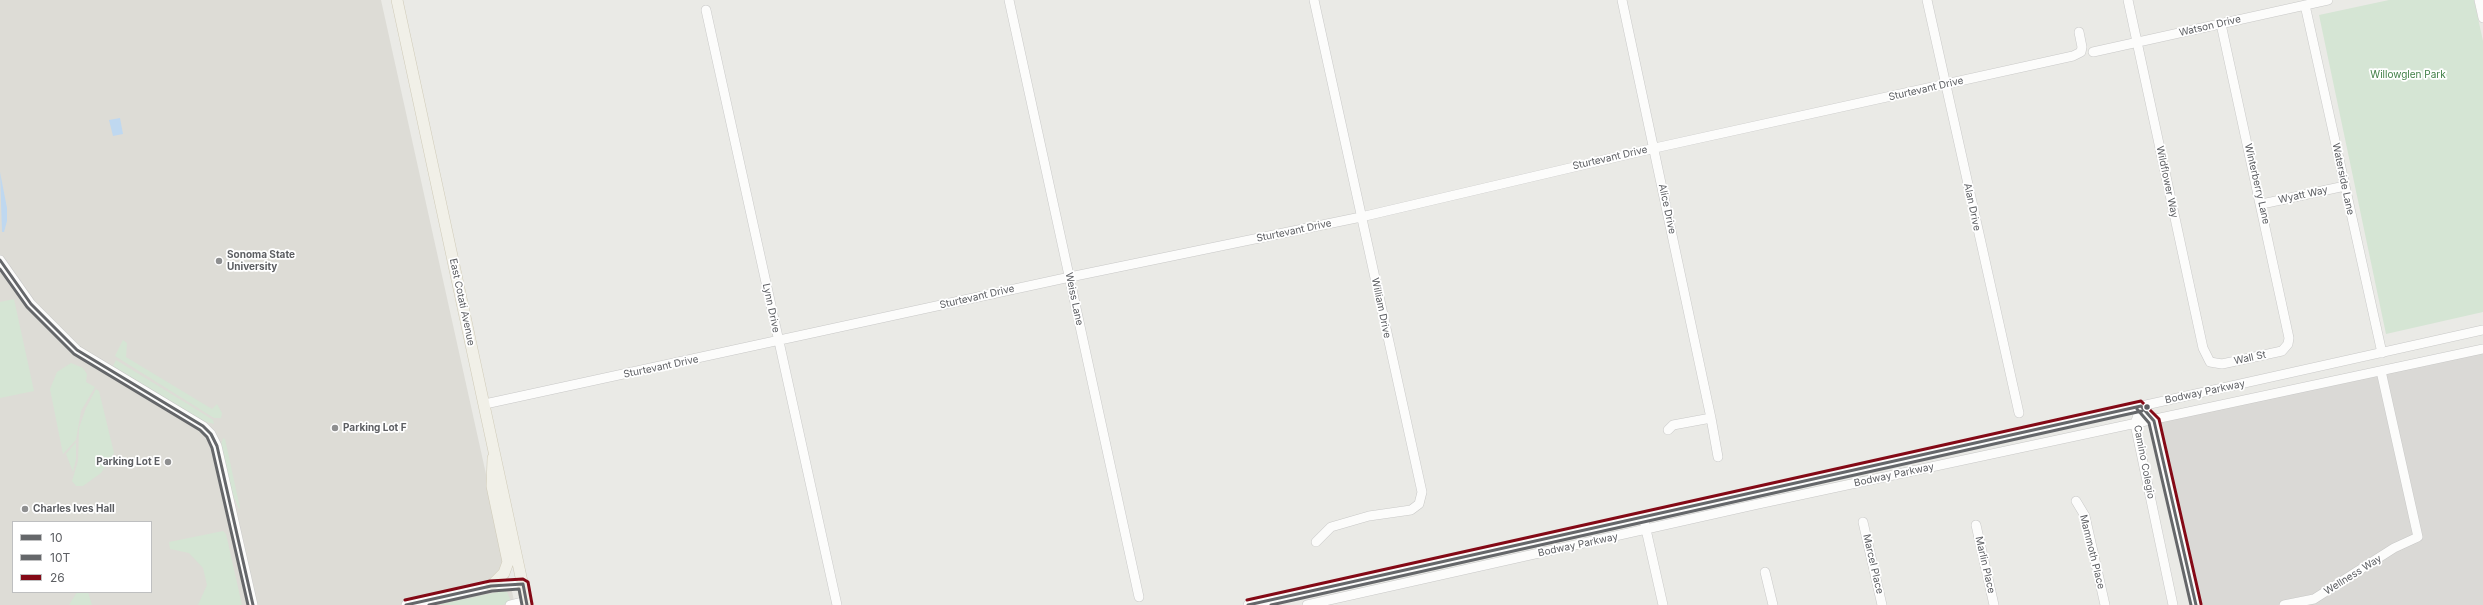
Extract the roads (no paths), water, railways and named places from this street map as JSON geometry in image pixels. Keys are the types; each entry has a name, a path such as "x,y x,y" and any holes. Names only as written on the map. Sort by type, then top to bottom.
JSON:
{"main road":[{"name":"East Cotati Avenue","path":"396,0 494,445 527,603"},
{"path":"491,586 504,574 508,562 492,486 494,445"}],"street":[{"name":"Weiss Lane","path":"1009,0 1139,597"},
{"name":"William Drive","path":"1314,0 1422,492 1419,504 1411,510 1369,516 1331,527 1316,542"},
{"name":"Alice Drive","path":"1622,0 1655,148 1718,457"},
{"name":"Alan Drive","path":"1927,0 2019,413"},
{"name":"Wildflower Way","path":"2128,0 2203,348 2210,362"},
{"name":"Watson Drive","path":"2093,52 2328,0"},
{"path":"2479,0 2483,18"},
{"name":"Waterside Lane","path":"2305,5 2382,354"},
{"name":"Lynn Drive","path":"706,10 778,342 838,605"},
{"name":"Winterberry Lane","path":"2221,24 2289,329 2288,344"},
{"name":"Sturtevant Drive","path":"485,404 778,342 1070,277 1361,217 1655,148 1946,85 2078,54 2082,47 2079,32"},
{"name":"Wyatt Way","path":"2262,204 2345,186"},
{"path":"0,260 31,304 77,350 203,426 211,434 217,446 253,605"},
{"name":"Bodway Parkway","path":"1248,605 1643,516 2382,354 2483,330"},
{"name":"Wall St","path":"2210,362 2222,364 2275,353 2288,344"},
{"name":"Bodway Parkway","path":"1307,605 1329,602 1766,503 2154,421 2483,349"},
{"name":"Wellness Way","path":"2284,605 2315,602 2394,548 2418,537 2382,371"},
{"name":"Camino Colegio","path":"2140,406 2154,421 2196,605"},
{"name":"Camino Colegio","path":"2140,406 2135,424 2173,605"},
{"path":"1668,430 1673,425 1711,418"},
{"name":"Mammoth Place","path":"2076,501 2085,516 2105,605"},
{"path":"1643,516 1663,605"},
{"name":"Marcel Place","path":"1863,522 1882,605"},
{"name":"Marlin Place","path":"1976,525 1994,605"},
{"path":"1765,572 1773,605"},
{"path":"406,605 491,586 523,584"},
{"path":"1326,587 1329,602"},
{"path":"510,605 527,603"}],"water":[{"path":"120,118 123,134 113,136 109,120"},
{"path":"0,172 7,208 7,221 4,232 2,232"}],"place":[{"name":"Sonoma State University","path":"219,261"},
{"name":"Parking Lot F","path":"335,428"},
{"name":"Parking Lot E","path":"168,462"},
{"name":"Charles Ives Hall","path":"25,509"}],"park label":[{"name":"Willowglen Park","path":"2408,75"}]}
